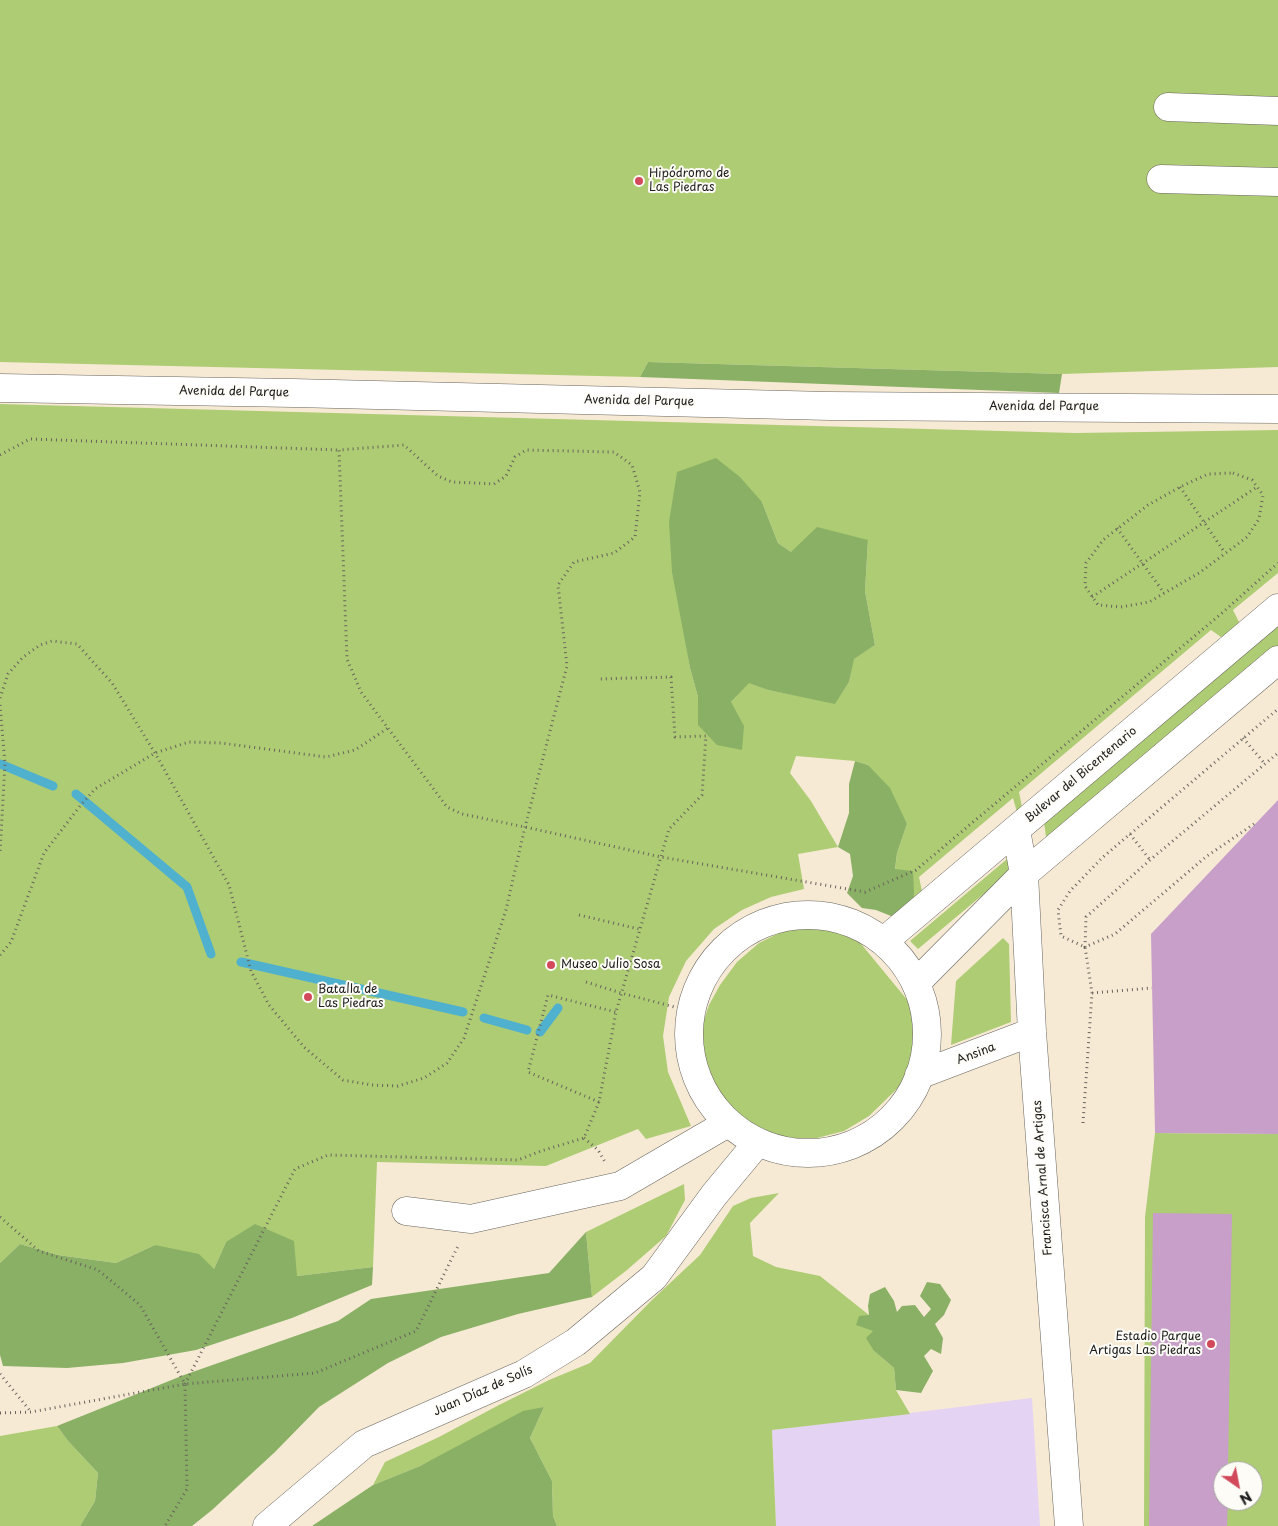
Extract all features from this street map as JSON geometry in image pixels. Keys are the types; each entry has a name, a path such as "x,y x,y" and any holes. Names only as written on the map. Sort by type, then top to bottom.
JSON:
{"street":[{"path":"1168,107 1278,111"},
{"path":"1161,179 1278,182"},
{"name":"Avenida del Parque","path":"0,388 313,393 829,406 1278,409"},
{"name":"Bulevar del Bicentenario","path":"884,941 1278,608"},
{"path":"916,983 1024,874 1278,660"},
{"name":"Francisca Arnal de Artigas","path":"1016,830 1024,874 1032,1032 1069,1526"},
{"path":"820,915 854,924 884,941 902,960 916,983 925,1013 927,1045 920,1075 900,1109 870,1135 834,1150 795,1153 758,1142 728,1123 708,1100 694,1072 688,1042 690,1011 702,978 723,950 752,929 785,917 820,915"},
{"name":"Ansina","path":"920,1075 1032,1032"},
{"path":"406,1211 471,1219 620,1186 728,1123"},
{"name":"Juan Díaz de Solís","path":"267,1526 364,1444 524,1374 576,1342 654,1277 714,1195 758,1142"}],"path":[{"path":"0,455 30,439 339,450 404,444 438,476 452,482 494,484 506,476 515,457 526,450 614,452 632,465 640,492 635,537 614,553 574,562 558,585 567,666 506,910 464,1038 447,1063 424,1078 398,1086 372,1085 343,1080 304,1047 269,1005 251,971 230,886 155,753 112,683 77,644 52,641 40,645 22,658 8,674 0,698"},
{"path":"339,450 347,659 362,692 448,807 462,814 661,856 865,892 916,870 1278,564"},
{"path":"1233,473 1252,480 1262,495 1259,520 1247,537 1200,573 1149,602 1121,607 1098,604 1084,586 1086,563 1103,540 1117,528 1148,504 1180,487 1208,474 1233,473"},
{"path":"1180,487 1225,553"},
{"path":"1092,597 1257,487"},
{"path":"1117,528 1164,593"},
{"path":"165,1526 187,1489 185,1384 295,1169 328,1155 518,1160 584,1138 599,1102 616,1012 669,829 702,795 706,736 675,737 672,677 598,679"},
{"path":"0,705 5,764 0,854"},
{"path":"1254,824 1207,856 1114,934 1086,947 1061,936 1058,910 1070,891 1103,857 1278,709"},
{"path":"0,955 11,942 44,853 80,806 95,789 155,753 189,742 221,743 326,757 354,750 388,728"},
{"path":"1243,738 1265,764"},
{"path":"1083,1123 1092,993 1086,947 1086,918 1150,860 1278,753"},
{"path":"1130,834 1150,860"},
{"path":"579,916 639,929"},
{"path":"586,982 690,1011"},
{"path":"1092,993 1152,988"},
{"path":"599,1102 528,1072 548,995 616,1012"},
{"path":"0,1217 39,1251 98,1270 140,1305 185,1384"},
{"path":"0,1413 31,1412 185,1384 315,1373 416,1331 471,1219"},
{"path":"0,1374 31,1412"}],"shaded area":[{"path":"1032,1398 1040,1526 776,1526 772,1430"}],"green space":[{"name":"Hipódromo de Las Piedras","path":"0,0 1278,0 1278,367 1062,374 648,362 640,377 0,362"},
{"path":"648,362 1062,374 1059,393 640,377"},
{"path":"0,404 1075,433 1278,430 1278,573 1233,610 1243,630 1228,642 1211,630 1019,792 1023,812 1018,816 1013,798 919,877 923,896 912,907 895,870 897,853 907,824 868,765 855,761 796,756 790,773 811,801 838,847 798,854 804,889 771,897 742,910 714,929 686,961 669,997 663,1036 668,1072 691,1126 646,1139 638,1129 546,1166 377,1162 373,1267 297,1276 226,1242 214,1269 155,1245 116,1263 58,1255 20,1244 0,1263","holes":["762,502 778,543 791,552 868,540 865,591 875,645 853,659 849,682 835,703 768,690 749,682 731,702 699,725 698,697 690,668 684,632"]},
{"path":"716,458 740,477 762,502 778,543 791,552 817,527 868,540 865,591 875,645 854,659 849,682 835,704 768,690 749,683 731,702 744,726 742,750 717,745 698,725 698,697 690,668 672,572 669,522 677,472"},
{"path":"1278,620 1278,648 1047,844 1044,822"},
{"path":"855,761 868,765 890,788 907,824 897,853 895,869 913,871 914,893 912,907 899,916 891,916 876,910 862,908 847,893 853,876 850,854 838,847 849,813 849,784"},
{"path":"1007,859 1010,872 918,949 910,941"},
{"path":"807,926 848,928 913,1007 916,1028 916,1050 903,1083 869,1116 844,1131 817,1138 795,1138 771,1134 745,1123 729,1107 705,1069 702,1048 702,1026 709,1005 720,985 737,962 759,943 783,931"},
{"path":"1003,938 1009,944 1011,1022 951,1045 956,981"},
{"name":"Estadio Parque Artigas Las Piedras","path":"1155,1133 1278,1134 1278,1526 1144,1526 1145,1217"},
{"path":"684,1184 685,1200 666,1236 592,1297 586,1232"},
{"path":"779,1193 750,1223 753,1256 776,1267 820,1276 869,1315 874,1331 874,1351 894,1368 896,1390 910,1414 772,1430 776,1526 557,1526 553,1516 552,1481 530,1438 544,1407 420,1466 373,1485 385,1462 439,1437 549,1380 590,1363 653,1299 700,1255 733,1206 751,1198"},
{"path":"255,1224 294,1241 297,1276 373,1267 372,1285 292,1318 196,1350 123,1363 67,1368 3,1366 0,1355 0,1263 20,1244 58,1255 116,1263 155,1245 199,1254 214,1269 226,1242"},
{"path":"586,1232 592,1297 518,1314 441,1337 388,1363 319,1407 275,1452 192,1526 80,1526 95,1501 98,1473 68,1441 57,1426 184,1375 338,1321 371,1299 549,1273"},
{"path":"927,1282 940,1284 951,1300 944,1315 935,1324 943,1338 941,1354 931,1349 924,1356 933,1371 921,1393 896,1390 894,1368 874,1351 866,1338 873,1331 856,1325 859,1316 869,1315 870,1294 885,1287 894,1301 897,1312 902,1306 915,1305 924,1317 931,1309 920,1296"},
{"path":"544,1407 530,1438 552,1481 553,1516 557,1526 312,1526 373,1485 420,1466 523,1411"},
{"path":"57,1426 68,1441 98,1473 95,1501 80,1526 0,1526 0,1436"}],"building":[{"path":"1278,800 1278,1134 1155,1133 1151,934"},
{"path":"1153,1213 1232,1214 1228,1461 1213,1461 1213,1511 1228,1511 1227,1526 1149,1526"}],"waterway":[{"path":"0,764 53,786"},
{"path":"76,794 187,887 211,954"},
{"path":"241,962 463,1012"},
{"path":"540,1032 558,1008"},
{"path":"484,1018 527,1030"}],"place":[{"name":"Hipódromo de Las Piedras","path":"639,181"},
{"name":"Museo Julio Sosa","path":"551,965"},
{"name":"Batalla de Las Piedras","path":"308,997"},
{"name":"Estadio Parque Artigas Las Piedras","path":"1211,1344"}]}
